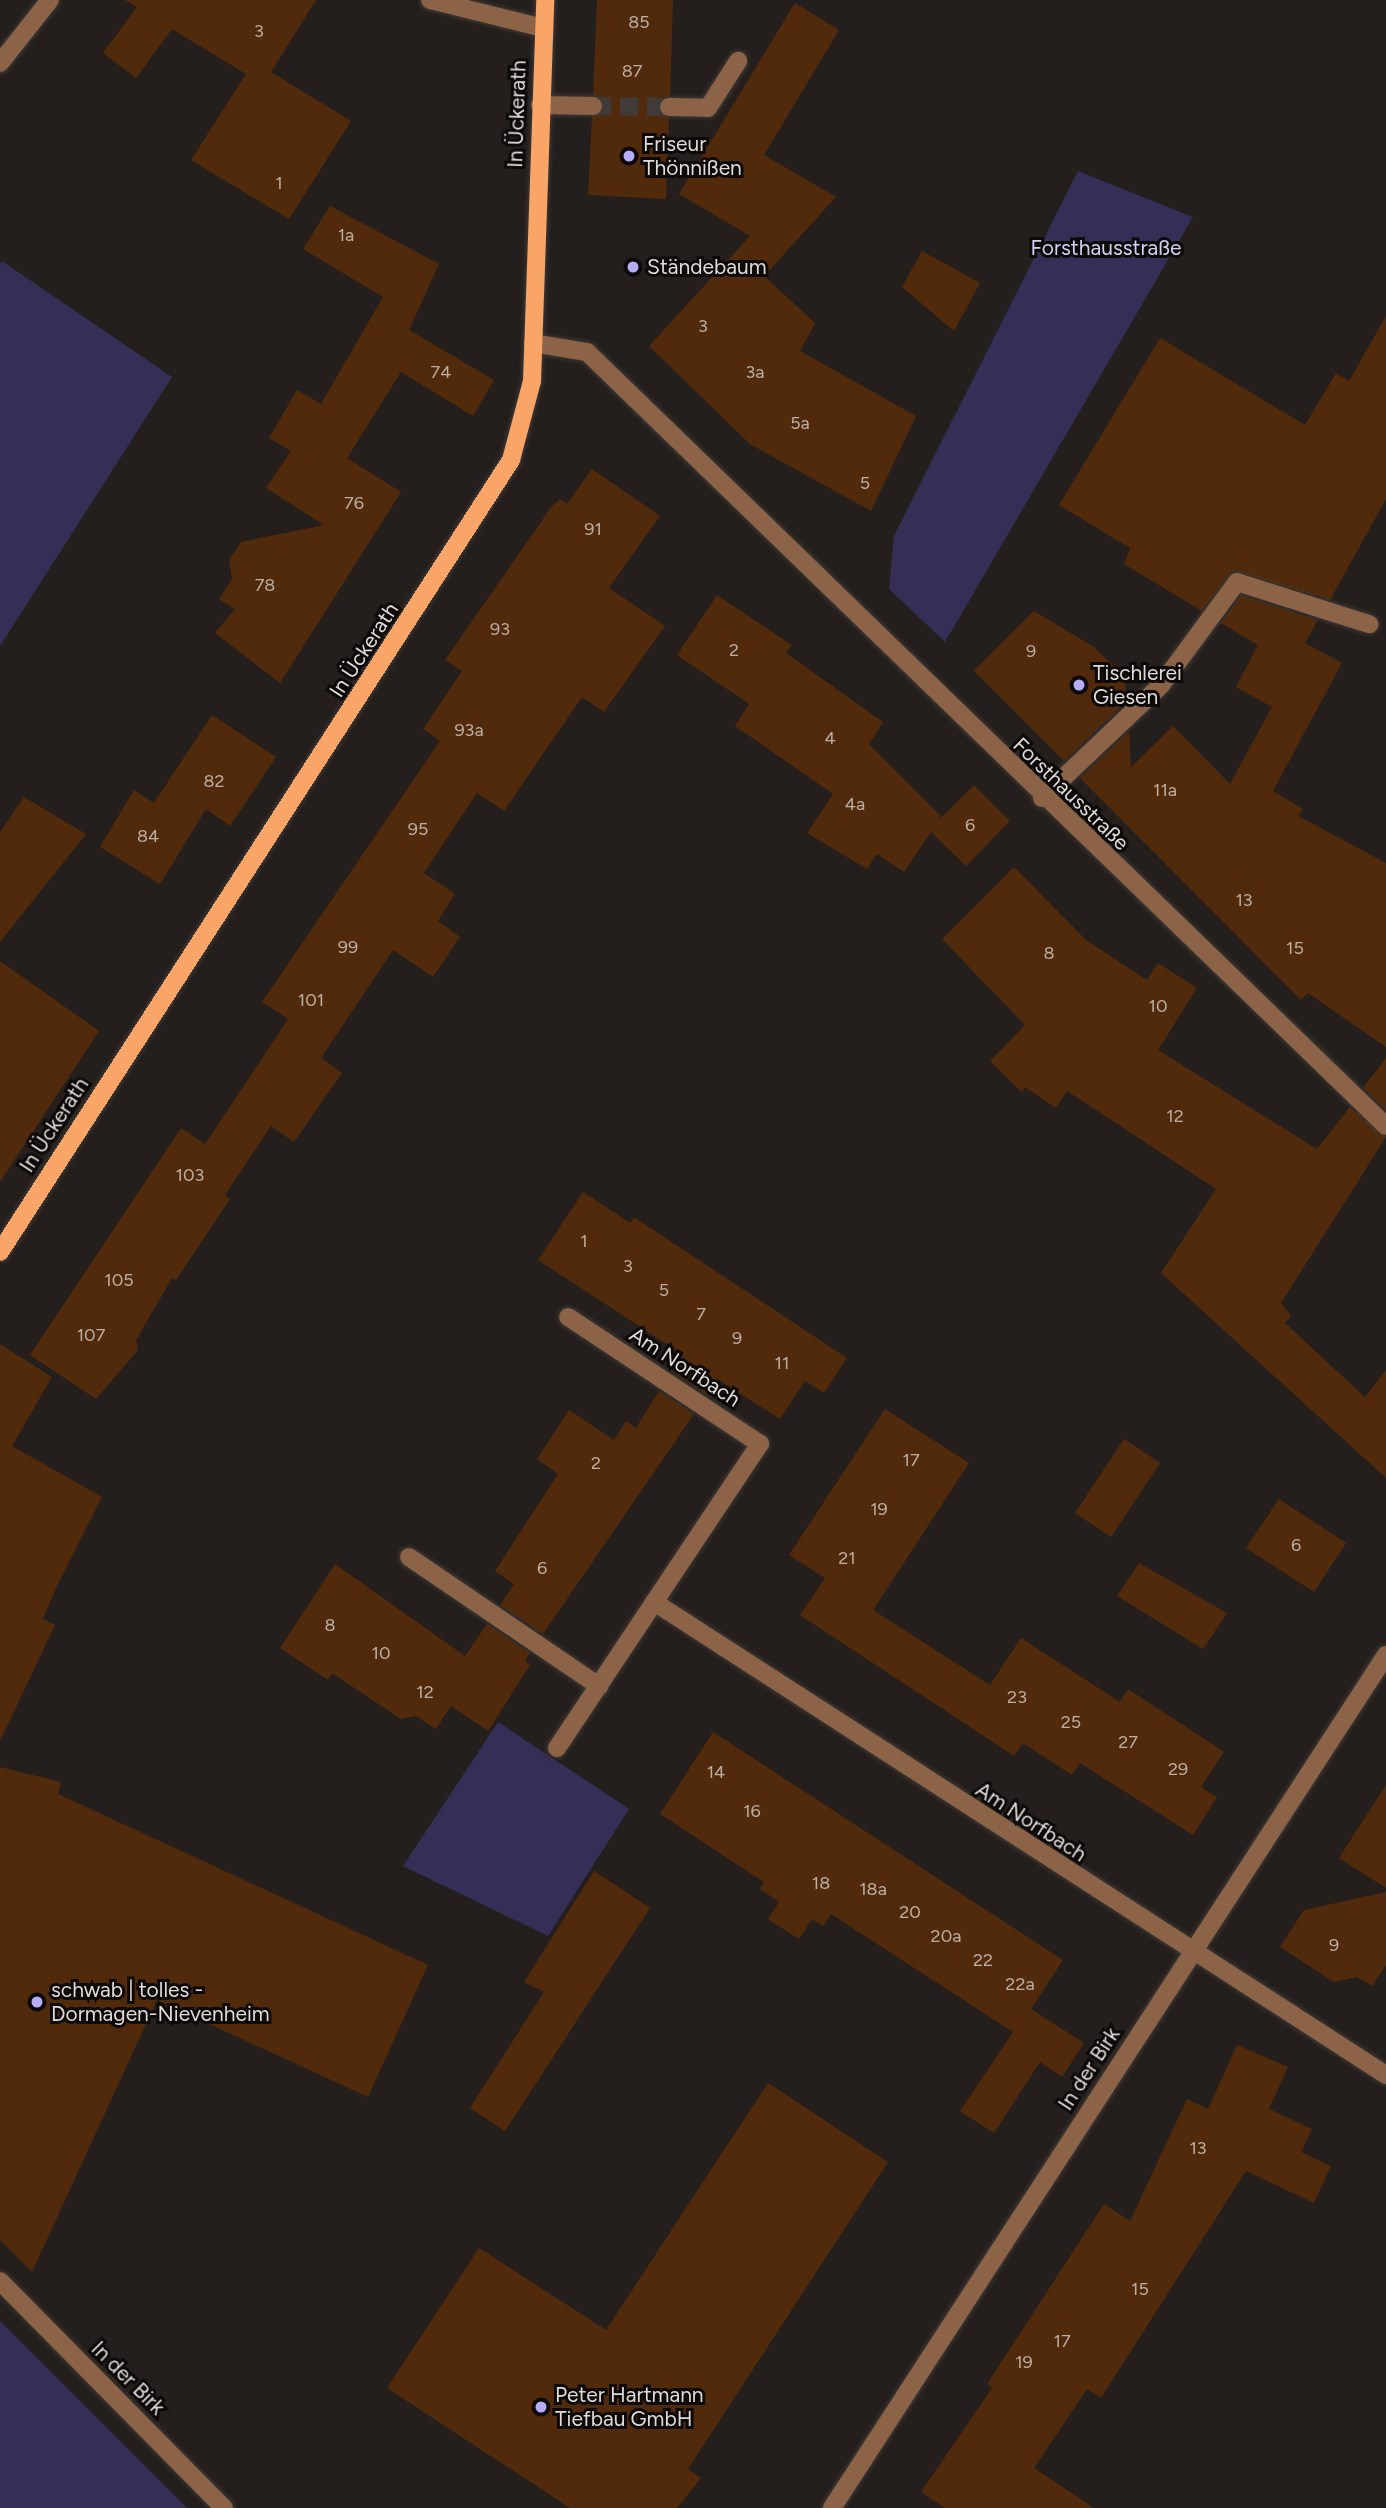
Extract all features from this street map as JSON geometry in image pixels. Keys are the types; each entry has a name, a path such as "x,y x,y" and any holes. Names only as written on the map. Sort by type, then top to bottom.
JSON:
{"main road":[{"name":"In Ückerath","path":"0,1252 492,495 525,422 533,343 545,0"}],"street":[{"path":"0,64 50,0"},
{"path":"430,0 543,28"},
{"path":"669,107 708,108 738,61"},
{"path":"540,105 593,106"},
{"name":"Forsthausstraße","path":"533,343 587,352 1042,798 1386,1126"},
{"path":"1042,798 1161,685 1237,582 1369,624"},
{"name":"Am Norfbach","path":"557,1748 760,1444 568,1317"},
{"path":"409,1557 599,1686"},
{"name":"Am Norfbach","path":"654,1602 1190,1953 1386,2075"},
{"name":"In der Birk","path":"832,2508 1386,1655"},
{"name":"In der Birk","path":"0,2281 225,2508"}],"green space":[{"name":"Forsthausstraße","path":"1078,171 1193,217 945,642 889,589 894,536"},
{"path":"2,261 172,377 0,646 0,264"},
{"path":"498,1722 629,1809 548,1936 403,1866"},
{"path":"0,2321 187,2508 0,2508"}],"building":[{"path":"125,0 316,0 271,72 351,121 289,219 191,160 246,74 172,29 136,78 103,53 137,7"},
{"path":"597,0 673,0 670,96 658,106 669,118 666,199 588,195 592,117 604,107 593,95"},
{"path":"795,3 839,30 764,155 836,197 764,276 815,323 800,351 916,416 871,511 750,444 649,346 750,236 679,194"},
{"path":"330,206 439,264 409,330 494,380 473,416 401,372 347,458 401,492 280,683 215,633 235,609 219,599 232,579 229,560 241,542 324,525 266,488 291,451 269,438 297,390 321,404 383,297 303,249"},
{"path":"922,251 980,283 954,331 902,287"},
{"path":"1386,316 1386,499 1330,600 1234,571 1202,611 1124,564 1130,548 1059,505 1160,338 1305,425 1336,373 1349,381"},
{"path":"592,469 660,516 609,588 665,626 604,712 582,697 504,811 477,793 424,873 455,894 438,921 460,937 433,977 393,950 321,1058 342,1073 294,1142 271,1126 225,1195 230,1199 176,1280 172,1278 136,1340 138,1350 96,1399 30,1355 181,1128 205,1144 288,1019 262,1002 440,741 423,729 462,671 445,660 552,506 560,499 567,504"},
{"path":"717,595 792,645 786,653 883,722 869,744 941,816 938,821 974,785 1010,821 966,866 931,832 904,872 877,854 867,869 807,833 833,794 735,726 749,704 677,655"},
{"path":"1241,595 1318,620 1305,643 1342,663 1273,791 1303,809 1298,816 1386,863 1386,1047 1308,993 1301,1000 1080,778 1129,731 1131,767 1173,726 1230,784 1272,707 1236,687 1258,645 1221,623"},
{"path":"1034,611 1094,647 1125,677 1126,702 1064,761 974,671"},
{"path":"212,715 276,757 230,826 206,809 160,884 100,847 134,790 154,803"},
{"path":"24,797 86,834 0,942 0,832"},
{"path":"1014,867 1086,940 1147,980 1158,963 1197,988 1158,1050 1317,1149 1350,1107 1386,1137 1281,1303 1291,1316 1285,1323 1365,1397 1386,1370 1386,1478 1161,1273 1216,1189 1067,1091 1056,1108 1025,1087 1022,1092 990,1061 1025,1025 942,939"},
{"path":"0,961 99,1031 0,1182"},
{"path":"1386,1058 1386,1110 1363,1088"},
{"path":"583,1192 630,1223 634,1217 847,1358 824,1393 805,1381 780,1419 718,1379 707,1395 671,1371 682,1354 538,1260"},
{"path":"0,1344 52,1377 12,1446 102,1497 43,1619 55,1625 0,1741"},
{"path":"659,1391 694,1414 543,1634 500,1605 514,1584 495,1571 558,1474 537,1459 569,1410 614,1440 626,1421 636,1428"},
{"path":"885,1409 969,1463 873,1610 990,1685 1021,1638 1120,1702 1128,1689 1224,1752 1201,1787 1217,1797 1193,1835 1080,1763 1072,1775 1023,1743 1014,1756 800,1615 825,1578 789,1555"},
{"path":"1124,1439 1160,1463 1111,1537 1075,1513"},
{"path":"1279,1499 1346,1543 1314,1592 1246,1548"},
{"path":"1139,1563 1227,1613 1203,1649 1117,1596"},
{"path":"335,1564 465,1656 487,1624 530,1653 525,1661 530,1665 488,1731 451,1706 436,1729 416,1716 401,1719 332,1673 328,1680 280,1648"},
{"path":"713,1732 1063,1960 1031,2009 1084,2043 1062,2077 1040,2062 994,2133 960,2111 1013,2032 831,1914 823,1926 812,1919 799,1939 768,1919 779,1902 760,1889 764,1882 660,1814"},
{"path":"0,1767 61,1782 58,1794 428,1965 368,2097 157,2000 32,2272 0,2240"},
{"path":"1386,1785 1386,1888 1339,1858"},
{"path":"594,1871 650,1908 505,2131 470,2108 544,1992 524,1982"},
{"path":"1386,1892 1386,1965 1372,1986 1357,1977 1334,1982 1280,1947 1304,1910"},
{"path":"1237,2045 1288,2067 1269,2109 1312,2129 1301,2152 1331,2166 1314,2203 1246,2171 1101,2398 1087,2389 1034,2468 1094,2508 945,2508 921,2492 992,2388 987,2384 1104,2204 1130,2221 1187,2099 1208,2109"},
{"path":"768,2083 888,2162 688,2469 701,2478 677,2508 570,2508 387,2388 479,2248 606,2330"}],"tunnel":[{"path":"593,106 669,107"}],"place":[{"name":"Friseur Thönnißen","path":"629,156"},
{"name":"Ständebaum","path":"633,267"},
{"name":"Tischlerei Giesen","path":"1079,685"},
{"name":"schwab | tolles - Dormagen-Nievenheim","path":"37,2002"},
{"name":"Peter Hartmann Tiefbau GmbH","path":"541,2407"}]}
